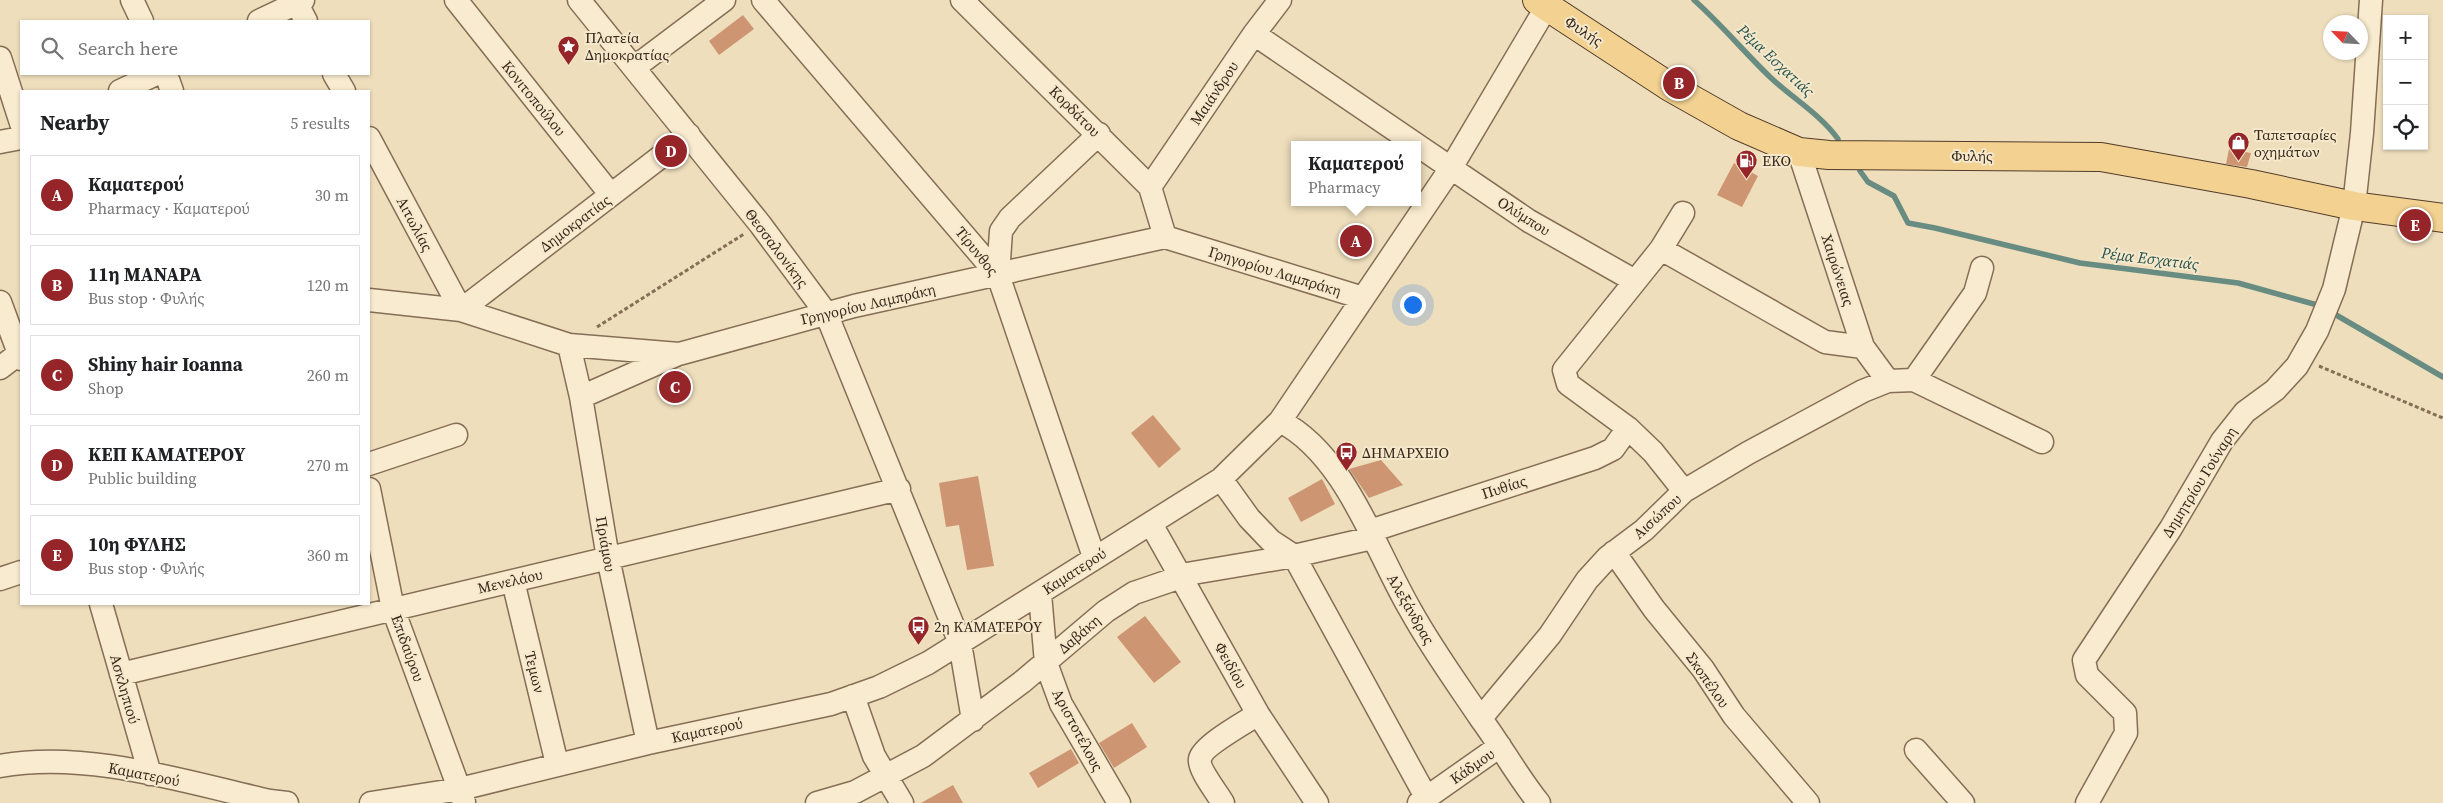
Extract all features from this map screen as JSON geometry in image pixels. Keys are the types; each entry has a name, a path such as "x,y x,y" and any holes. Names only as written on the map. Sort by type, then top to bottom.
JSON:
{"main road":[{"name":"Φυλής","path":"1542,3 1670,87 1739,126 1799,152 1829,155 2101,158 2242,182 2354,206 2443,218"}],"street":[{"path":"132,0 142,20"},
{"name":"Κονιτοπούλου","path":"456,0 611,195"},
{"name":"Θεσσαλονίκης","path":"579,0 760,224 826,313 960,643 973,720"},
{"path":"635,67 724,0"},
{"name":"Τίρυνθος","path":"763,0 998,274 1094,557"},
{"name":"Κορδάτου","path":"962,0 1099,134 1150,187 1164,237"},
{"name":"Μαιάνδρου","path":"1150,187 1254,34 1280,0"},
{"name":"Δημητρίου Γούναρη","path":"2087,803 2092,798 2126,733 2125,713 2087,676 2084,660 2171,528 2222,441 2245,412 2275,390 2301,359 2317,331 2334,288 2354,206 2362,133 2371,0"},
{"name":"Καματερού","path":"371,803 462,796 557,764 830,704 879,688 928,663 1221,479 1280,421 1451,168 1542,3"},
{"path":"262,20 300,6"},
{"name":"Ολύμπου","path":"1254,34 1411,141"},
{"path":"0,58 20,120"},
{"path":"122,90 154,75"},
{"path":"166,75 172,90"},
{"path":"335,75 343,90"},
{"path":"998,274 1001,231 1010,218 1099,134"},
{"name":"Δημοκρατίας","path":"461,310 689,135"},
{"path":"0,142 20,138"},
{"name":"Αιτωλίας","path":"370,140 461,310"},
{"name":"Ολύμπου","path":"1421,148 1529,221 1636,281"},
{"name":"Χαιρώνειας","path":"1799,152 1863,347 1888,381"},
{"path":"1683,213 1662,249 1564,370 1568,384 1628,428 1653,452 1684,491"},
{"name":"Γρηγορίου Λαμπράκη","path":"370,300 461,310 569,345 679,354 826,313 1164,237 1363,298"},
{"path":"1662,249 1825,342 1863,347"},
{"path":"1982,268 1975,293 1914,380 2042,442"},
{"path":"0,302 20,355 0,368"},
{"name":"Πριάμου","path":"569,345 581,397 608,558 648,743"},
{"path":"581,397 679,354"},
{"name":"Αισώπου","path":"1481,718 1550,635 1587,580 1614,552 1644,530 1684,491 1863,391 1888,381 1914,380"},
{"name":"Αλεξάνδρας","path":"1280,421 1293,427 1315,448 1339,477 1411,612 1539,803"},
{"name":"Πυθίας","path":"1371,534 1595,458 1613,449 1628,428"},
{"path":"370,464 456,435"},
{"path":"1221,479 1249,518 1271,541 1294,556 1423,800"},
{"name":"Μενελάου","path":"121,674 899,489"},
{"name":"Επιδαύρου","path":"370,494 393,609 462,796"},
{"name":"Φειδίου","path":"1150,524 1181,575 1258,714 1317,803"},
{"name":"Δαβάκη","path":"817,803 855,792 923,756 1046,663 1091,623 1123,599 1181,575 1294,556 1371,534"},
{"name":"Σκοπέλου","path":"1614,552 1654,609 1703,669 1734,716 1808,803"},
{"path":"0,579 20,572"},
{"name":"Τεμων","path":"513,581 557,764"},
{"name":"Αριστοτέλους","path":"1040,594 1046,663 1061,704 1119,803"},
{"name":"Ασκληπιού","path":"101,605 150,774"},
{"path":"853,696 871,750 902,803"},
{"path":"1223,803 1201,767 1200,758 1206,749 1258,714"},
{"name":"Κάδμου","path":"1423,800 1500,746"},
{"path":"1916,750 1963,803"},
{"name":"Καματερού","path":"0,766 42,760 150,774 270,801 287,803"}],"path":[{"path":"569,345 760,224"},
{"path":"2301,359 2443,418"}],"building":[{"path":"743,15 754,29 719,55 709,41"},
{"name":"Ταπετσαρίες οχημάτων","path":"2229,149 2251,153 2247,167 2226,164"},
{"path":"1734,163 1758,176 1742,207 1717,195"},
{"path":"1153,415 1181,449 1159,468 1131,433"},
{"path":"1381,460 1403,485 1369,498 1349,469"},
{"path":"978,476 994,566 967,570 959,525 946,527 939,483"},
{"path":"1322,479 1335,504 1301,522 1288,498"},
{"path":"1145,616 1181,662 1154,683 1117,637"},
{"path":"1132,723 1147,747 1114,768 1099,743"},
{"path":"1071,749 1079,763 1038,788 1029,773"},
{"path":"953,785 963,803 921,803"}],"waterway":[{"name":"Ρέμα Εσχατιάς","path":"1694,0 1778,85 1823,122 1838,139"},
{"name":"Ρέμα Εσχατιάς","path":"1860,171 1868,182 1894,196 1908,223 2080,263 2238,283 2321,306"},
{"name":"Ρέμα Εσχατιάς","path":"2331,312 2443,377"}],"place":[{"name":"Πλατεία Δημοκρατίας","path":"569,65"},
{"name":"11η ΜΑΝΑΡΑ","path":"1679,83"},
{"name":"ΚΕΠ ΚΑΜΑΤΕΡΟΥ","path":"671,151"},
{"name":"Ταπετσαρίες οχημάτων","path":"2238,162"},
{"name":"EKO","path":"1746,179"},
{"name":"10η ΦΥΛΗΣ","path":"2415,225"},
{"name":"Καματερού","path":"1356,241"},
{"name":"Shiny hair Ioanna","path":"675,387"},
{"name":"ΔΗΜΑΡΧΕΙΟ","path":"1346,471"},
{"name":"2η ΚΑΜΑΤΕΡΟΥ","path":"918,645"}]}
